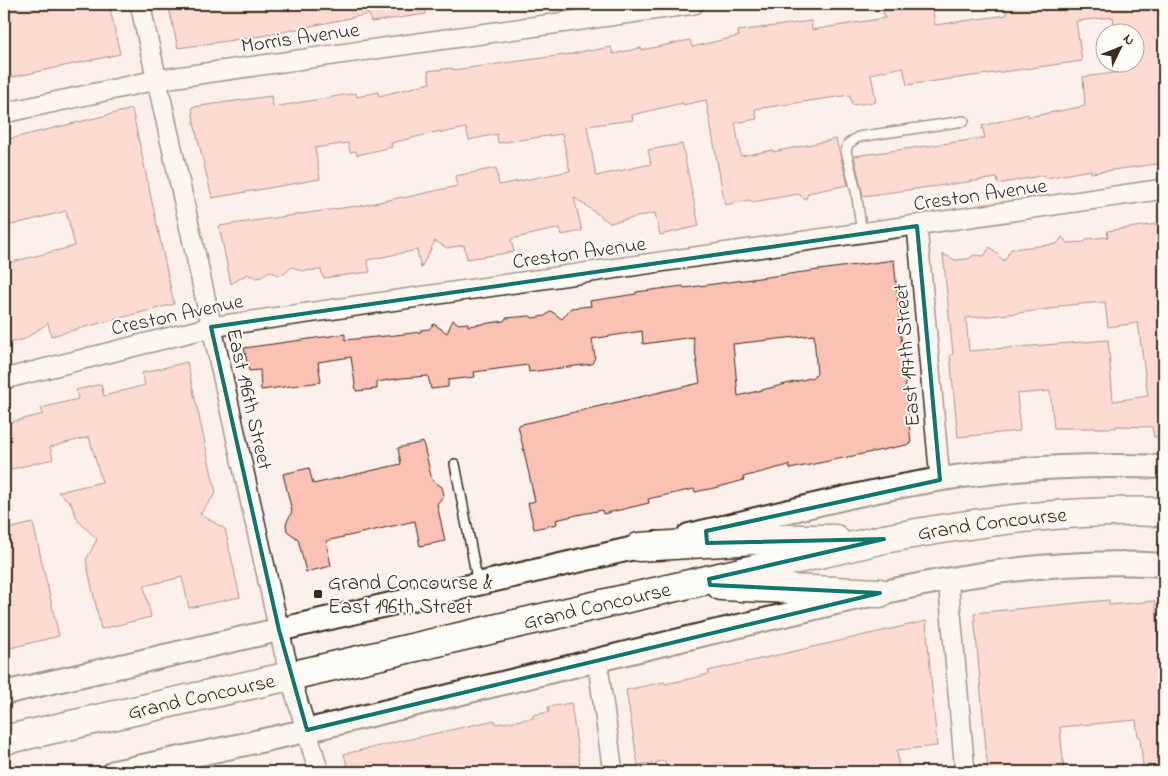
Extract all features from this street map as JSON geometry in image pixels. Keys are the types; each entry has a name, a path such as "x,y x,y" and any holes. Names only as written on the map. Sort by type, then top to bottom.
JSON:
{"main road":[{"name":"Grand Concourse","path":"4,740 884,539 945,527 1006,519 1113,511 1164,512"},
{"path":"639,547 772,539 884,539"},
{"path":"687,584 880,594"}],"street":[{"name":"East 196th Street","path":"140,4 210,327 279,630 290,676 319,772"},
{"name":"Morris Avenue","path":"4,113 156,80 694,4"},
{"name":"Creston Avenue","path":"4,378 210,327 1164,189"},
{"name":"East 197th Street","path":"917,226 940,480"},
{"path":"4,693 874,492 1005,471 1077,467 1164,468"},
{"path":"114,772 307,730 598,659 948,580 1047,566 1102,563 1164,565"},
{"path":"948,580 965,772"},
{"path":"598,659 613,772"}],"lane":[{"path":"862,234 856,191 846,151 848,144 858,137 964,121"},
{"path":"455,464 478,584"}],"highlighted area":[{"path":"917,226 940,480 706,531 707,543 884,539 709,579 710,585 880,593 307,730 279,630 211,327"}],"building":[{"path":"4,4 109,4 120,54 4,79"},
{"path":"168,4 425,4 426,14 371,22 369,14 268,35 178,48"},
{"path":"932,4 935,25 1007,15 1005,4 1164,4 1164,163 1091,173 1091,170 1046,178 1045,175 998,184 997,178 863,196 854,156 985,138 982,126 1028,114 1028,117 1085,106 1083,77 1122,72 1146,72 1146,22 1114,22 1113,17 1076,21 1082,61 907,85 903,67 871,74 876,102 852,105 850,95 755,109 757,119 735,123 741,156 773,150 773,152 836,139 848,185 808,193 806,199 798,194 725,205 706,100 683,105 683,103 632,115 633,120 587,126 596,176 651,164 648,150 682,144 699,226 660,235 655,213 610,223 574,197 582,231 562,235 560,228 511,239 514,252 467,259 464,245 447,248 435,241 421,268 417,250 367,260 370,272 323,278 321,270 302,271 292,267 284,274 279,275 269,271 257,278 247,274 231,284 219,226 356,207 403,198 457,186 455,176 496,168 499,185 570,171 562,134 498,143 497,134 469,140 466,128 441,133 441,131 391,143 392,147 357,155 356,151 350,152 348,143 315,148 320,179 212,198 192,107 271,96 273,107 356,93 357,97 378,92 379,96 430,83 428,71 452,68 453,70 611,47 613,54 690,40 692,47 739,36 738,31 811,21 812,30 885,18 883,11"},
{"path":"132,109 174,304 51,336 48,323 25,339 4,344 4,264 75,246 66,211 4,227 4,158 9,157 5,140"},
{"path":"1164,223 1164,436 1154,437 1152,427 1054,428 1050,391 1017,394 1020,431 958,437 950,355 953,354 943,254 955,260 968,259 974,255 984,256 990,247 1004,261 1011,249 1057,244 1062,237 1068,243 1085,242 1087,239 1108,237 1107,231","holes":["1105,302 1108,327 1138,323 1148,396 1113,401 1108,340 969,351 966,318"]},
{"path":"894,260 911,444 790,469 789,465 743,477 744,480 719,487 695,492 694,489 648,499 649,503 603,514 602,510 577,515 556,520 557,524 534,529 528,503 535,501 518,425 700,383 693,337 643,344 642,331 592,339 595,357 592,364 529,372 528,365 474,372 475,377 448,380 448,387 431,389 428,376 402,378 377,382 377,389 356,391 351,357 318,362 321,382 261,390 260,370 249,371 244,348 345,334 345,340 421,332 421,330 429,329 434,324 447,333 453,320 459,324 468,323 468,326 504,321 506,318 545,316 551,311 562,319 571,308 591,306 590,301 636,294 636,292 683,286 684,288","holes":["814,335 817,374 814,377 738,396 733,344"]},
{"path":"187,362 216,493 200,514 225,529 240,597 189,608 182,577 144,586 151,617 101,629 86,560 97,539 78,521 71,503 58,492 102,482 89,437 50,447 53,459 4,471 4,424 43,414 41,408 78,399 76,390 101,384 104,396 145,385 142,373"},
{"path":"423,442 432,480 442,487 444,495 437,504 445,541 420,546 415,521 326,541 331,566 306,572 298,539 287,531 286,524 292,511 283,474 309,468 313,484 401,464 398,448"},
{"path":"33,523 59,636 10,648 4,625 4,530"},
{"path":"1109,600 1109,605 1155,601 1159,642 1164,642 1164,765 1143,767 1136,720 1060,727 1064,772 988,772 974,613"},
{"path":"926,621 937,746 897,750 899,772 666,772 665,761 638,765 626,690 689,679 709,674 708,671"},
{"path":"571,703 581,772 349,772 344,754 495,720 496,724 533,718 533,715 549,712 548,707"}],"place":[{"name":"Grand Concourse & East 196th Street","path":"318,594"}]}
